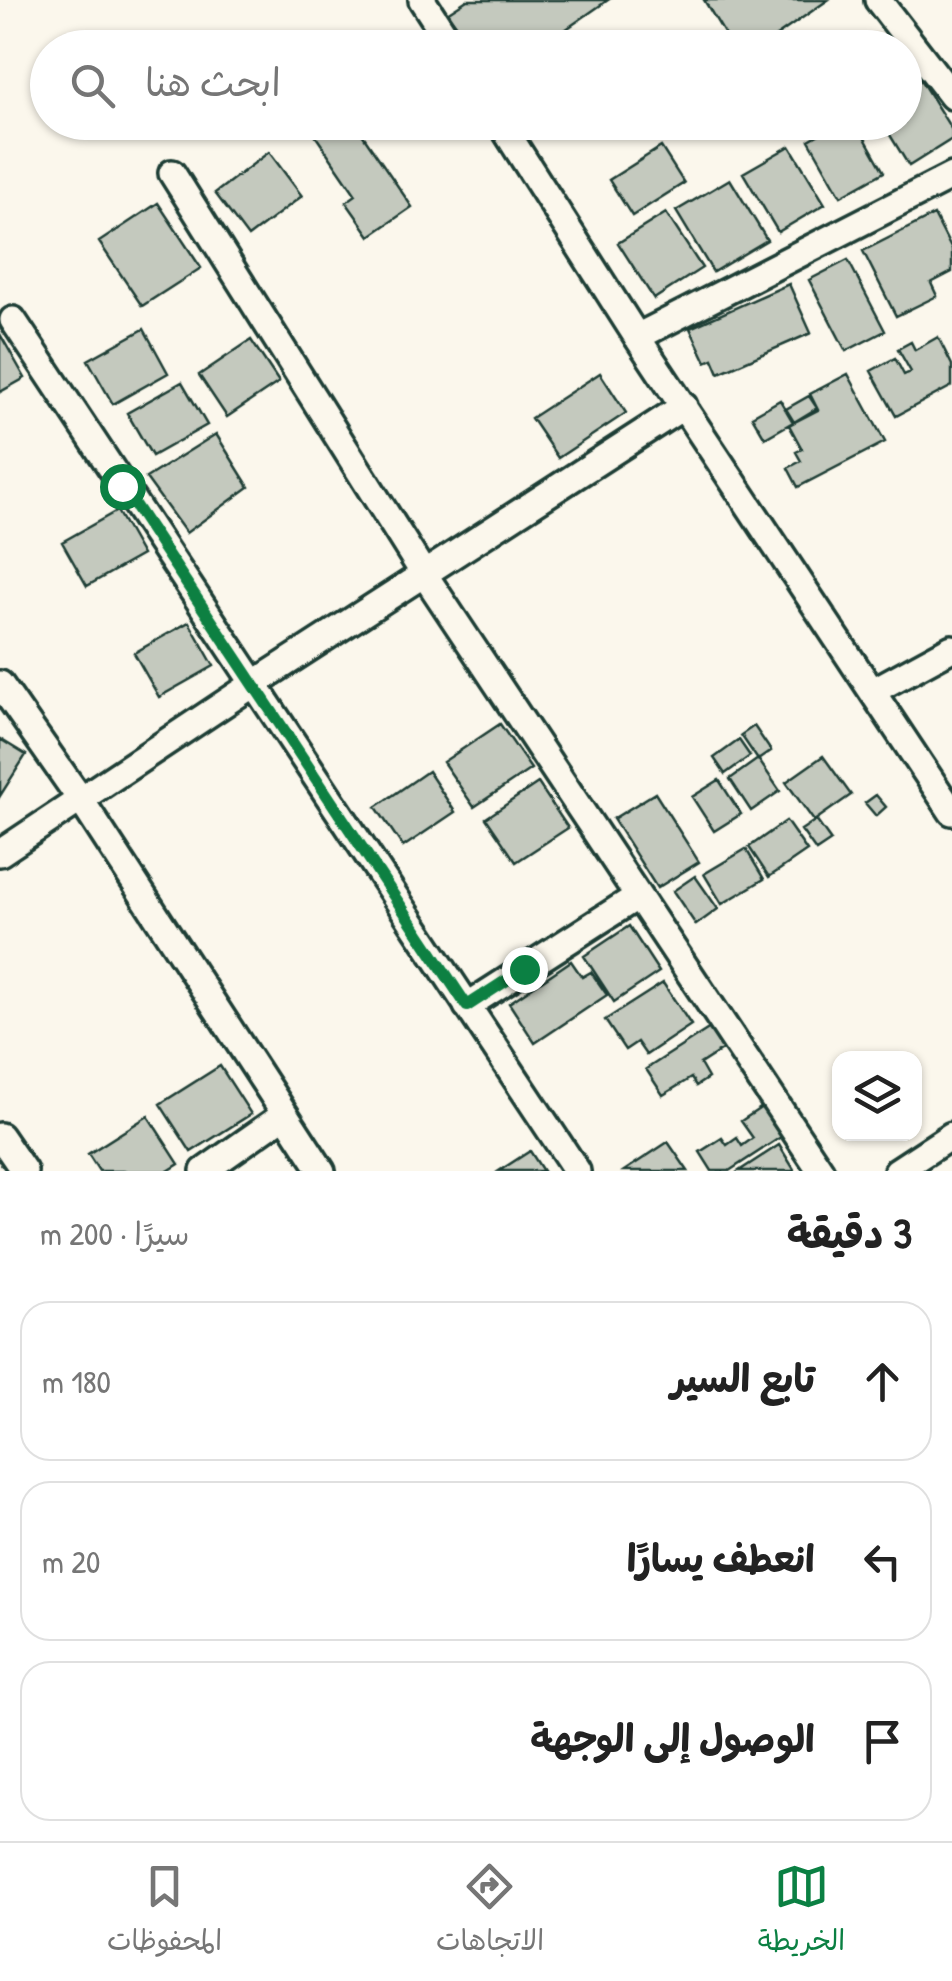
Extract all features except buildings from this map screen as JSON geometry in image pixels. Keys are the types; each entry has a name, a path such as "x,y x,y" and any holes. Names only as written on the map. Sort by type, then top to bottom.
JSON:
{"street":[{"path":"422,0 441,30"},
{"path":"889,4 907,30"},
{"path":"922,52 952,96"},
{"path":"511,140 637,337 952,812"},
{"path":"172,173 424,574 821,1171"},
{"path":"637,337 952,176"},
{"path":"13,320 577,1171"},
{"path":"0,853 684,406"},
{"path":"873,690 952,648"},
{"path":"0,684 322,1171"},
{"path":"467,1006 638,896"},
{"path":"204,1171 285,1114"},
{"path":"897,1171 952,1135"},
{"path":"0,1136 24,1171"}],"route":[{"path":"122,486 467,1006 524,969"}]}
